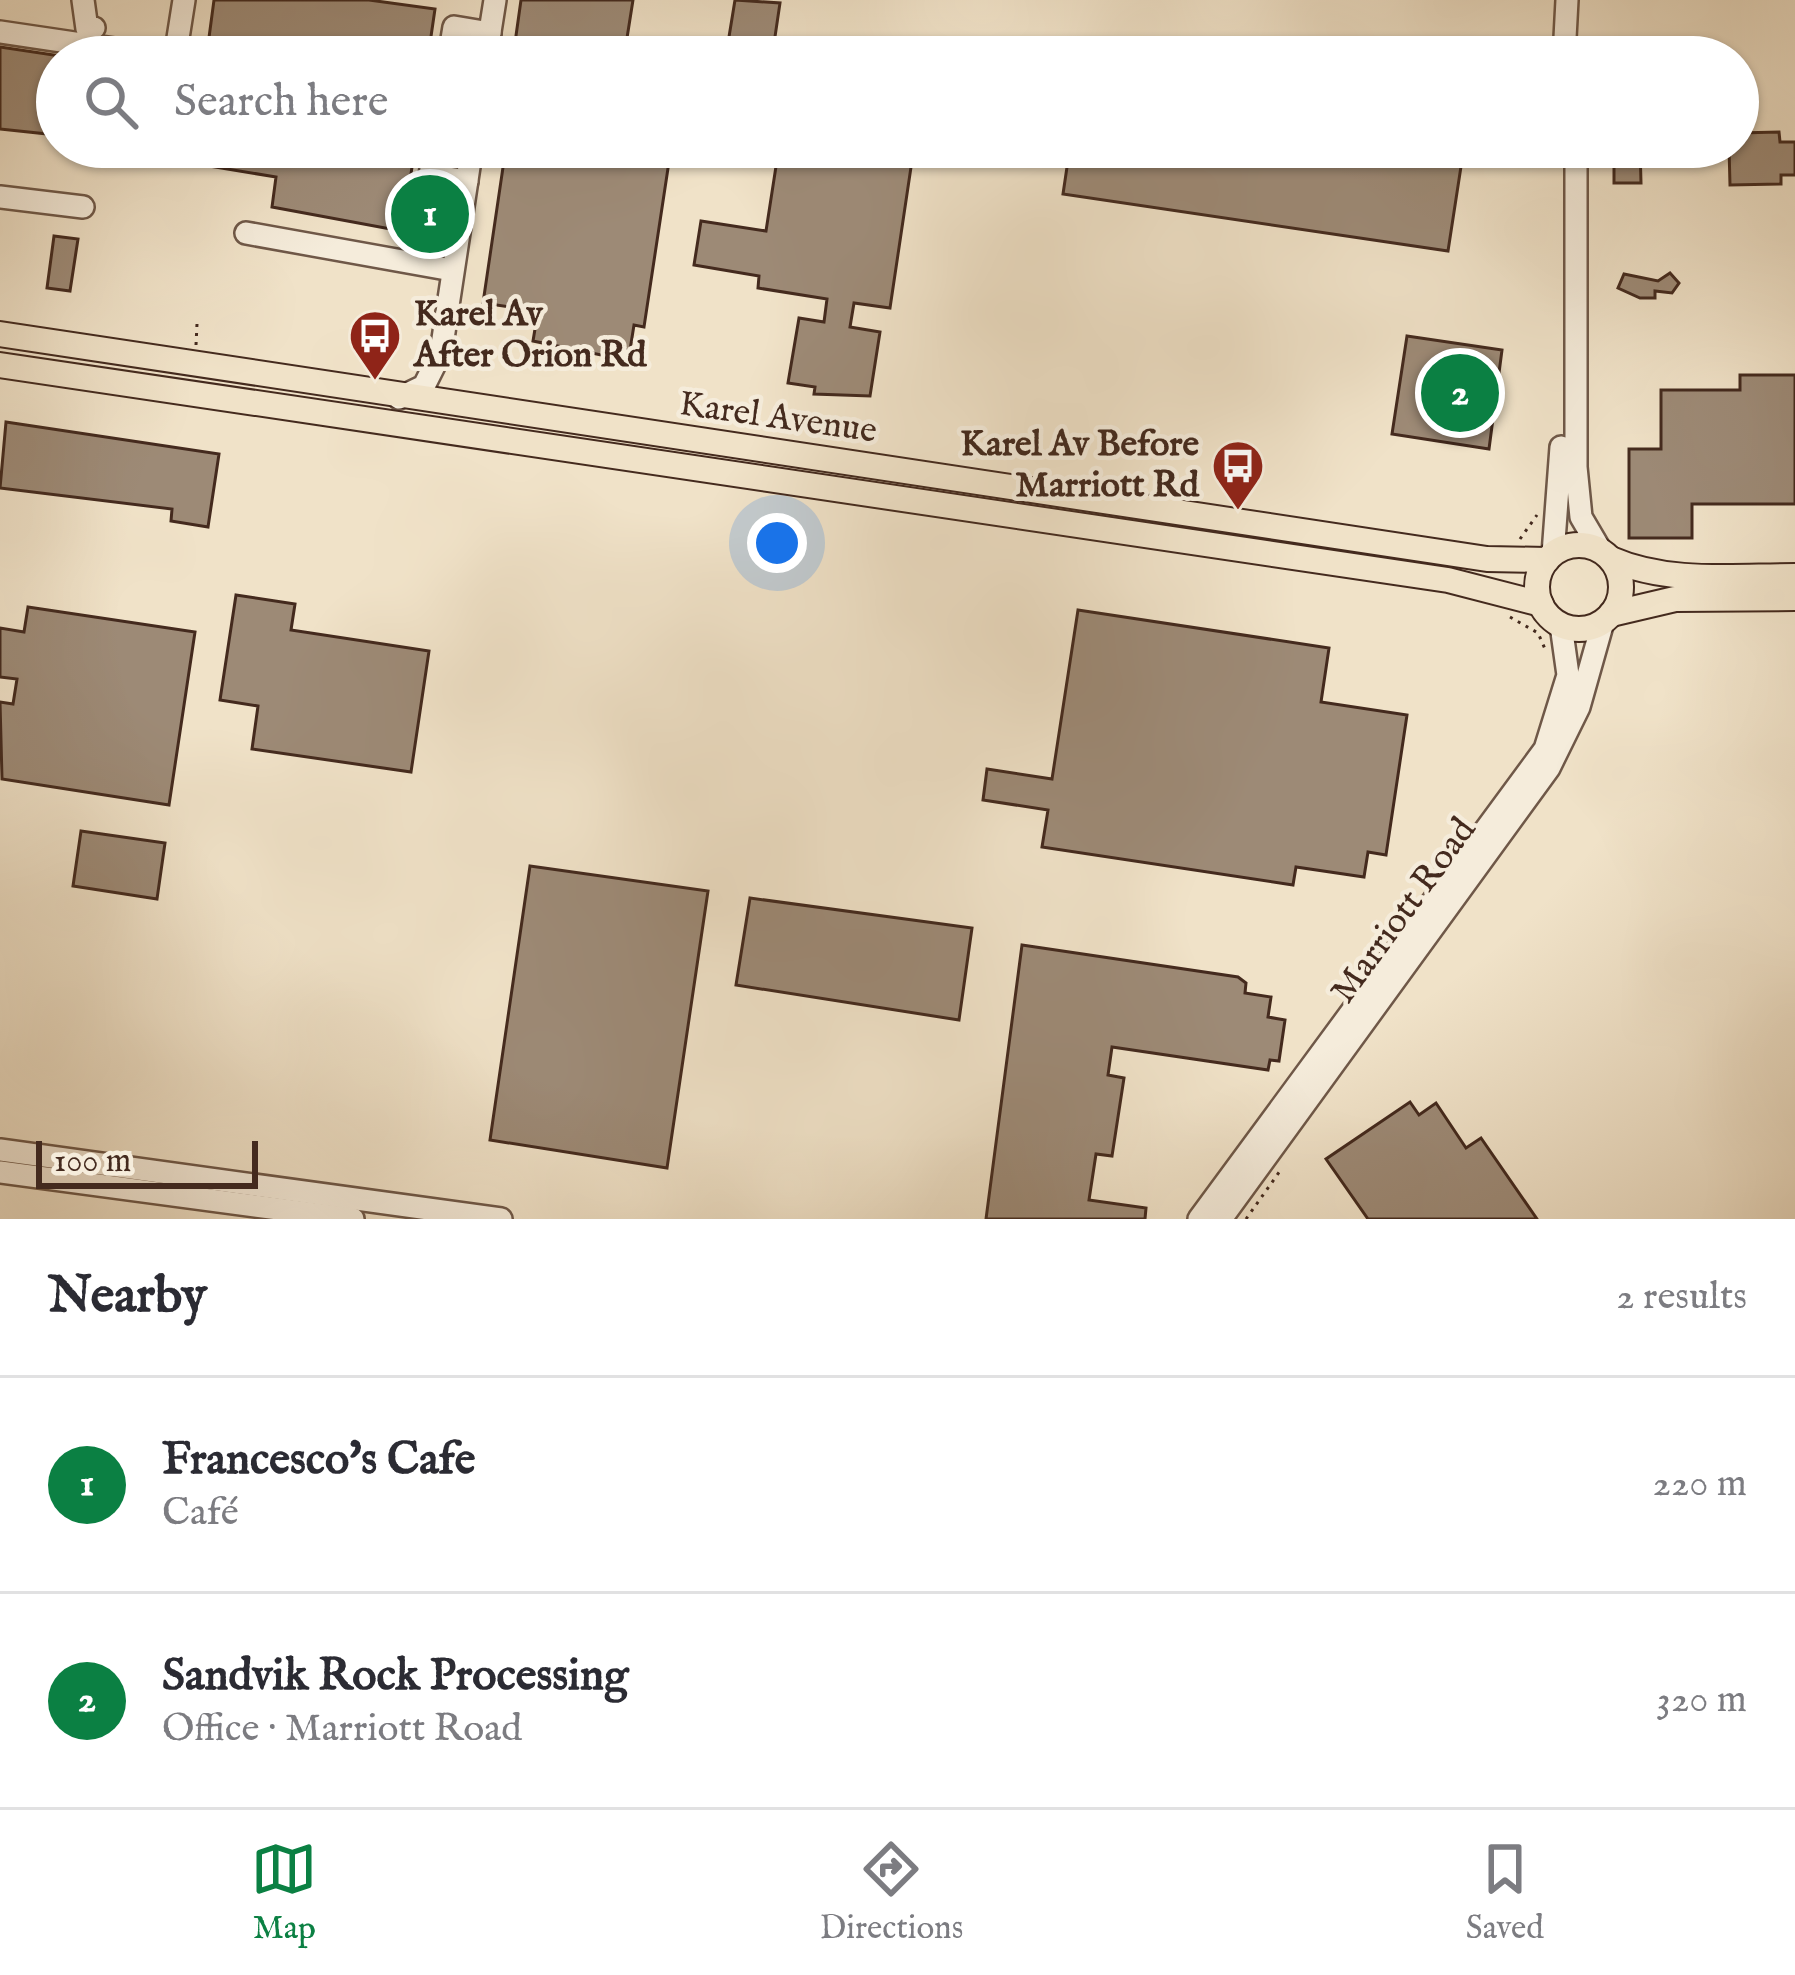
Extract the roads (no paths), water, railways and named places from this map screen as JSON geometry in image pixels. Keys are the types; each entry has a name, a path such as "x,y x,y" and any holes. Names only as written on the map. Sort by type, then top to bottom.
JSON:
{"main road":[{"name":"Karel Avenue","path":"0,334 470,409 1487,559 1550,557 1577,545 1659,574 1795,576"},
{"path":"148,358 242,392 247,402"},
{"name":"Karel Avenue","path":"0,365 1462,583 1541,604"},
{"path":"1606,555 1621,581 1607,618"},
{"path":"1550,557 1537,581 1541,604 1561,625 1582,629 1675,599 1795,598"}],"street":[{"path":"83,0 87,29 94,28"},
{"path":"176,36 184,0"},
{"path":"490,36 495,0"},
{"path":"1565,36 1567,0"},
{"path":"1579,36 1581,0"},
{"path":"452,36 454,27 490,33"},
{"path":"0,32 36,37"},
{"path":"431,168 430,175 467,181"},
{"path":"469,168 441,352 444,375 470,409"},
{"path":"1550,557 1561,467 1562,168"},
{"path":"1576,168 1576,467 1581,517 1606,555"},
{"path":"14,175 5,198 83,207"},
{"path":"251,239 400,270 452,270"},
{"path":"398,398 424,386 441,352"},
{"name":"Marriott Road","path":"1221,1219 1562,748 1607,618"},
{"name":"Marriott Road","path":"1199,1219 1545,749 1568,675 1561,625"},
{"path":"0,1150 501,1219"},
{"path":"0,1172 353,1219"}],"place":[{"name":"Francesco's Cafe","path":"430,214"},
{"name":"Karel Av After Orion Rd","path":"375,382"},
{"name":"Sandvik Rock Processing","path":"1460,393"},
{"name":"Karel Av Before Marriott Rd","path":"1238,512"}]}
